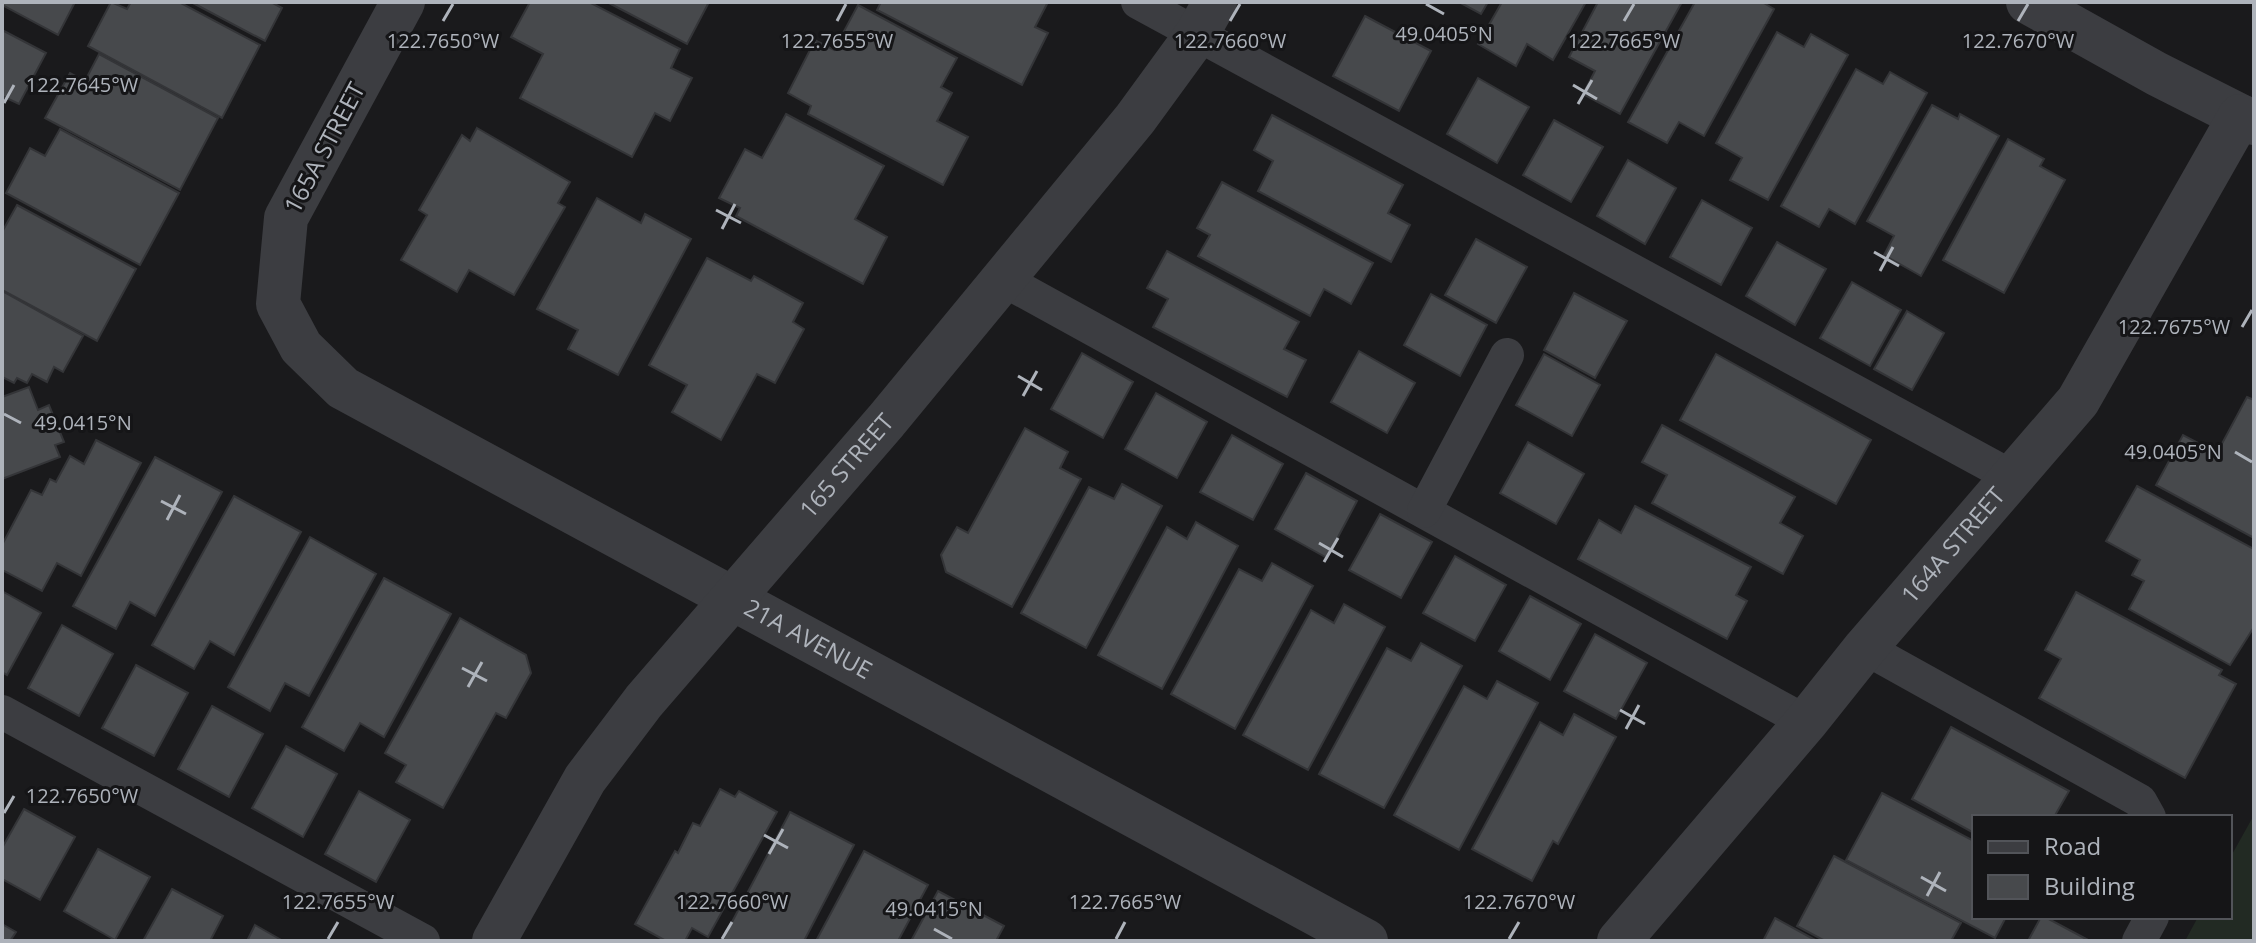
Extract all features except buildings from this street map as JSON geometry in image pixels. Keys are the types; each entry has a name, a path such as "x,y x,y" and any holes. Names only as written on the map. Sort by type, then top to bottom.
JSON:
{"street":[{"name":"165A STREET","path":"278,304 286,218 403,2"},
{"path":"2028,2 2247,119"},
{"name":"165 STREET","path":"494,941 585,779 644,701 886,421 1135,119 1206,18"},
{"name":"164A STREET","path":"1619,941 2078,401 2247,119"},
{"name":"21A AVENUE","path":"278,304 301,347 343,388 1366,941"}],"lane":[{"path":"1138,2 1206,18 2012,477"},
{"path":"1002,279 1806,722"},
{"path":"1424,511 1507,355"},
{"path":"1865,648 2140,801 2148,815"},
{"path":"2,712 423,941"},
{"path":"2139,941 2151,919"}],"shaded area":[{"path":"2254,815 2254,941 2185,941 2197,919 2232,919 2232,854"}]}
